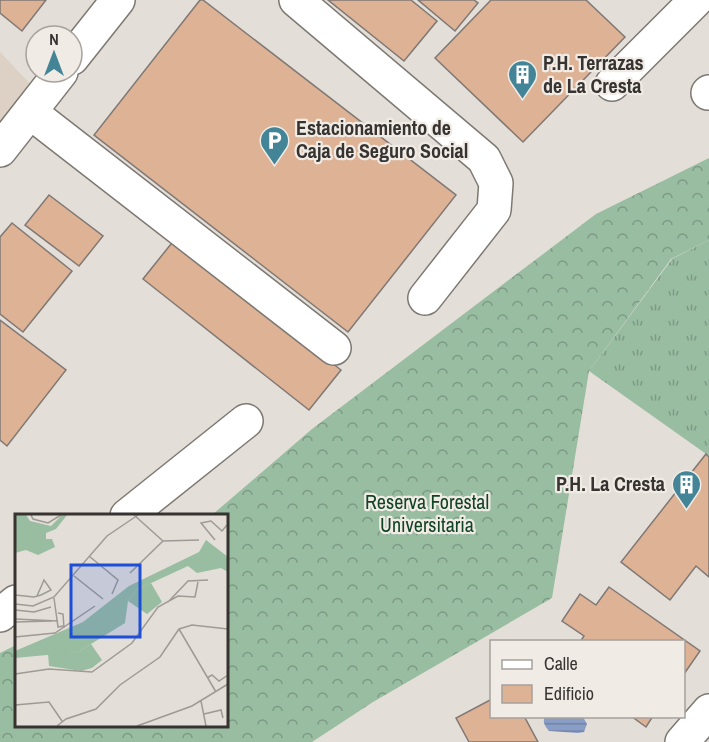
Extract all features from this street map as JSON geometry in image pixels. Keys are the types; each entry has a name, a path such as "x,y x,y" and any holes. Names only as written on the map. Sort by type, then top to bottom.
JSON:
{"street":[{"path":"84,43 118,0"},
{"path":"296,0 484,159 496,183 494,210 425,298"},
{"path":"612,84 696,0"},
{"path":"0,150 52,84"},
{"path":"30,112 334,348"},
{"path":"130,514 246,421"},
{"path":"0,615 15,603"},
{"path":"682,742 709,711"}],"shaded area":[{"path":"0,52 24,77 24,84 30,84 33,87 0,127"}],"green space":[{"name":"Reserva Forestal Universitaria","path":"709,158 709,240 671,259 589,371 552,598 373,702 312,742 0,742 0,653 15,646 15,727 228,727 228,514 213,514 312,429 596,214"},
{"path":"709,240 709,456 589,371 672,259"}],"water":[{"path":"545,718 584,718 587,724 584,732 549,731"}],"building":[{"path":"0,0 46,0 27,24 24,24 22,31 0,13"},
{"name":"Estacionamiento de Caja de Seguro Social","path":"200,0 203,0 456,195 348,332 94,135"},
{"path":"328,0 411,0 437,21 404,61"},
{"path":"418,0 474,0 478,3 455,31"},
{"name":"P.H. Terrazas de La Cresta","path":"491,0 586,0 625,37 523,142 435,58"},
{"path":"49,195 103,236 79,266 25,225"},
{"path":"12,223 72,271 23,332 0,314 0,237"},
{"path":"175,239 341,370 309,410 143,279"},
{"path":"0,320 66,370 7,446 0,440"},
{"name":"P.H. La Cresta","path":"706,454 709,457 709,577 696,566 670,600 621,562"},
{"path":"609,587 684,640 581,640 584,636 562,621 580,594 596,605"},
{"path":"685,640 700,651 685,673"},
{"path":"490,700 490,718 525,718 538,742 469,742 456,718"},
{"path":"634,718 652,718 646,727"}],"place":[{"name":"P.H. Terrazas de La Cresta","path":"522,100"},
{"name":"Estacionamiento de Caja de Seguro Social","path":"275,166"},
{"name":"P.H. La Cresta","path":"686,510"}]}
